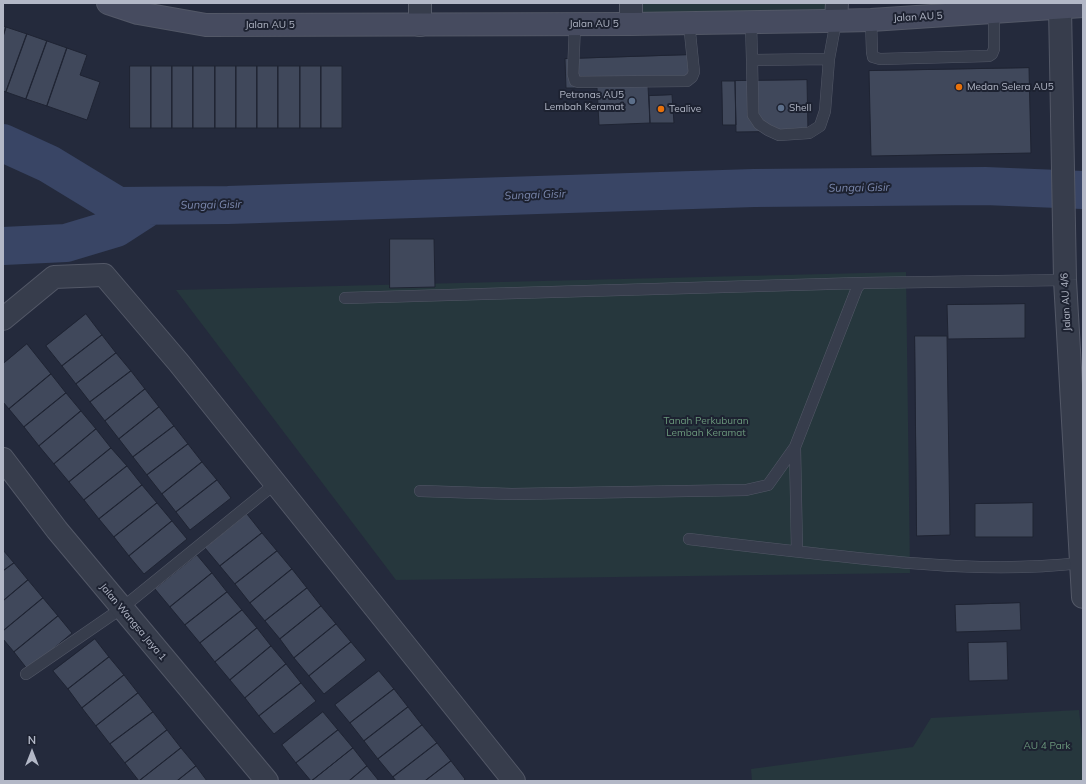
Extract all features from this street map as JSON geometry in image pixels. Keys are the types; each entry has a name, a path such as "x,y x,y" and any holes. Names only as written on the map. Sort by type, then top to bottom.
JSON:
{"main road":[{"name":"Jalan AU 5","path":"108,3 138,8 206,25 575,24 631,13 689,23 751,22 837,12 871,20 1083,6"}],"street":[{"path":"420,3 420,25"},
{"name":"Jalan AU 4/6","path":"1060,7 1065,280 1083,597"},
{"path":"3,319 54,277 104,274 179,363 514,781"},
{"name":"Jalan Wangsa Jaya 1","path":"3,460 57,530 267,781"}],"lane":[{"path":"751,22 753,115 759,124 779,135 809,133 820,126 825,111 829,59 837,12"},
{"path":"871,20 873,57 880,59 989,56 992,54 994,49 994,12"},
{"path":"575,24 573,74 579,82 688,80 692,77 694,72 689,23"},
{"path":"752,60 829,59"},
{"path":"345,298 860,283 1065,280"},
{"path":"420,491 512,494 746,490 768,484 795,447 860,283"},
{"path":"795,447 797,552"},
{"path":"26,674 122,608 276,484"},
{"path":"689,539 892,562 964,567 1049,567 1081,563"}],"green space":[{"path":"635,3 831,3 831,17 635,17"},
{"name":"Tanah Perkuburan Lembah Keramat","path":"906,272 910,573 396,580 176,290"},
{"name":"AU 4 Park","path":"1079,710 1083,747 1083,781 752,781 751,769 913,747 931,718"}],"building":[{"path":"3,26 6,27 3,37"},
{"path":"6,27 27,34 6,92 3,91 3,37"},
{"path":"27,34 47,41 26,99 6,92"},
{"path":"47,41 67,48 47,106 26,99"},
{"path":"67,48 87,55 80,75 100,82 87,120 47,106"},
{"path":"689,55 690,85 648,86 650,123 599,125 597,88 566,88 565,59"},
{"path":"130,66 151,66 151,128 130,128"},
{"path":"151,66 172,66 172,128 151,128"},
{"path":"172,66 193,66 193,128 172,128"},
{"path":"193,66 215,66 215,128 193,128"},
{"path":"215,66 236,66 236,128 215,128"},
{"path":"236,66 257,66 257,128 236,128"},
{"path":"257,66 278,66 278,128 257,128"},
{"path":"278,66 300,66 300,128 278,128"},
{"path":"300,66 321,66 321,128 300,128"},
{"path":"321,66 342,66 342,128 321,128"},
{"path":"1029,68 1031,153 871,156 869,71"},
{"path":"807,80 808,131 736,132 735,81"},
{"path":"722,81 735,81 736,125 723,125"},
{"name":"Tealive","path":"672,95 674,123 650,123 649,96"},
{"path":"390,239 434,239 435,287 390,288"},
{"path":"1025,304 1025,338 948,339 947,305"},
{"path":"86,314 102,335 62,366 46,346"},
{"path":"102,335 116,353 76,384 62,366"},
{"path":"915,336 947,336 950,535 917,536"},
{"path":"27,344 51,374 9,409 3,402 3,364"},
{"path":"116,353 131,371 90,402 76,384"},
{"path":"131,371 145,389 105,421 90,402"},
{"path":"51,374 66,393 24,427 9,409"},
{"path":"145,389 159,407 119,439 105,421"},
{"path":"66,393 81,411 39,446 24,427"},
{"path":"159,407 174,426 133,457 119,439"},
{"path":"81,411 96,429 54,464 39,446"},
{"path":"174,426 188,444 147,475 133,457"},
{"path":"96,429 111,448 69,482 54,464"},
{"path":"188,444 202,462 162,494 147,475"},
{"path":"111,448 127,466 84,500 69,482"},
{"path":"202,462 217,480 176,512 162,494"},
{"path":"127,466 142,485 99,519 84,500"},
{"path":"217,480 231,498 190,530 176,512"},
{"path":"142,485 157,503 114,537 99,519"},
{"path":"157,503 172,521 129,556 114,537"},
{"path":"1033,503 1033,537 975,537 975,504"},
{"path":"247,514 262,533 220,566 205,548"},
{"path":"172,521 187,539 144,574 129,556"},
{"path":"262,533 277,551 235,584 220,566"},
{"path":"3,550 14,563 3,571"},
{"path":"277,551 292,569 250,603 235,584"},
{"path":"197,555 212,573 170,607 155,589"},
{"path":"14,563 28,580 3,601 3,571"},
{"path":"292,569 307,588 265,621 250,603"},
{"path":"212,573 227,592 185,625 170,607"},
{"path":"28,580 43,598 3,631 3,601"},
{"path":"307,588 321,606 280,639 265,621"},
{"path":"227,592 242,610 200,643 185,625"},
{"path":"43,598 58,616 14,652 3,639 3,631"},
{"path":"1020,603 1021,630 956,632 955,605"},
{"path":"321,606 336,624 294,658 280,639"},
{"path":"242,610 257,628 215,662 200,643"},
{"path":"58,616 72,633 28,670 14,652"},
{"path":"336,624 351,642 309,676 294,658"},
{"path":"257,628 271,646 230,680 215,662"},
{"path":"95,639 109,657 68,689 53,671"},
{"path":"351,642 366,660 324,694 309,676"},
{"path":"1007,642 1008,680 969,681 968,643"},
{"path":"271,646 286,664 245,698 230,680"},
{"path":"109,657 124,675 82,708 68,689"},
{"path":"286,664 301,683 259,716 245,698"},
{"path":"379,671 394,689 350,723 335,705"},
{"path":"124,675 138,693 96,726 82,708"},
{"path":"301,683 316,701 274,734 259,716"},
{"path":"394,689 408,707 364,741 350,723"},
{"path":"138,693 153,712 110,744 96,726"},
{"path":"408,707 422,725 378,759 364,741"},
{"path":"153,712 167,730 125,763 110,744"},
{"path":"323,712 338,730 296,763 282,745"},
{"path":"422,725 437,743 393,777 378,759"},
{"path":"167,730 181,748 139,781 125,763"},
{"path":"338,730 353,748 311,781 296,763"},
{"path":"437,743 451,761 425,781 396,781 393,777"},
{"path":"181,748 196,766 177,781 139,781"},
{"path":"353,748 367,766 349,781 312,781"},
{"path":"451,761 465,779 463,781 425,781"},
{"path":"196,766 207,781 177,781"},
{"path":"367,766 379,781 349,781"}],"waterway":[{"name":"Sungai Gisir","path":"3,143 49,164 118,206 228,205 754,188 985,186 1083,190"},
{"path":"3,246 66,243 116,228 150,206"}],"place":[{"name":"Medan Selera AU5","path":"959,87"},
{"name":"Petronas AU5 Lembah Keramat","path":"632,101"},
{"name":"Shell","path":"781,108"},
{"name":"Tealive","path":"661,109"}]}
